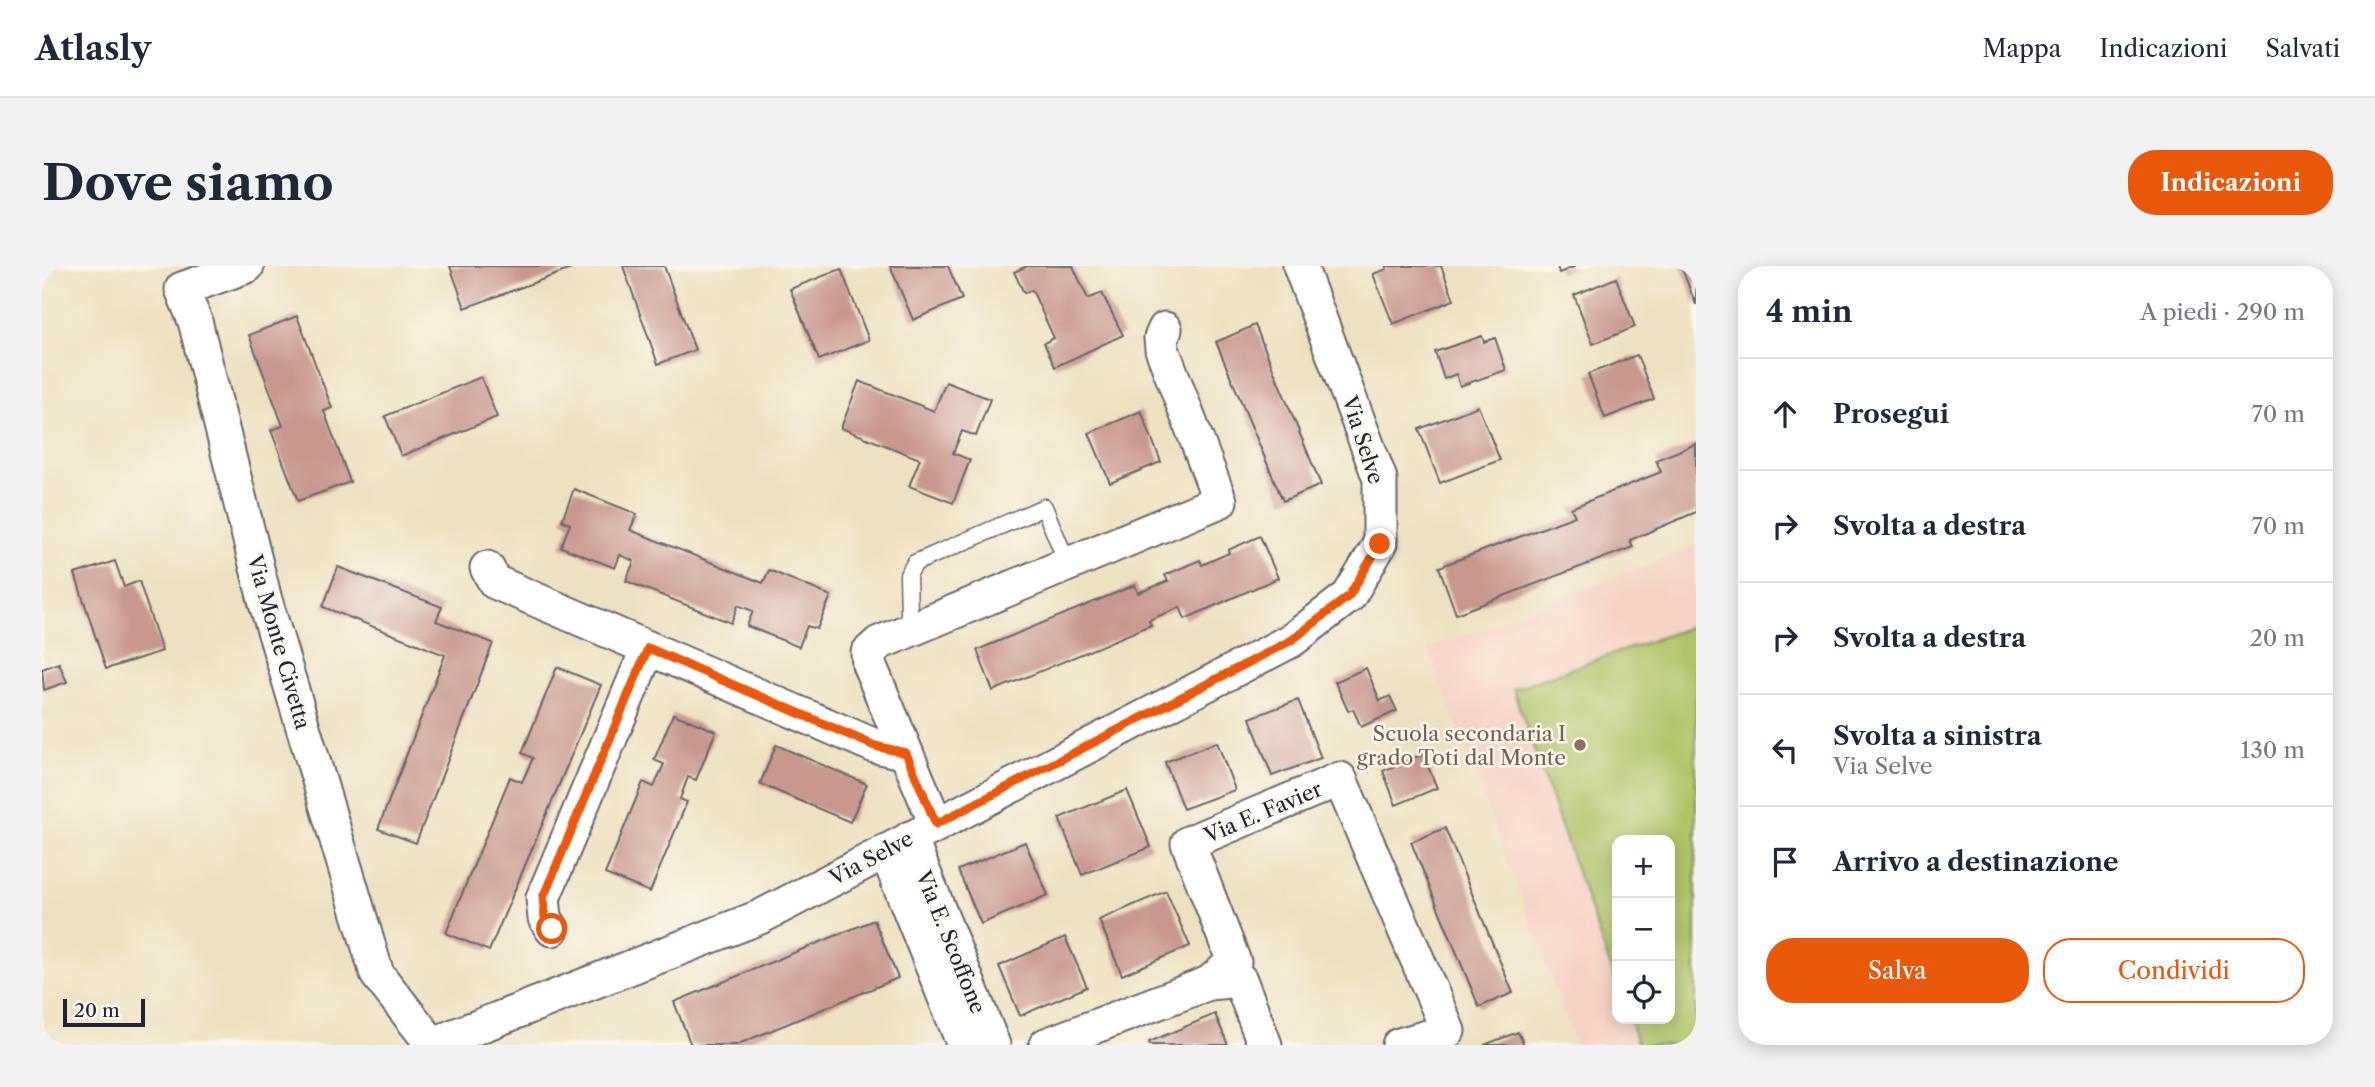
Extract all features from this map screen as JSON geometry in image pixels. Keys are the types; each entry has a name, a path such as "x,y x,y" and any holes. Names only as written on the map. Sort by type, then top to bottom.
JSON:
{"street":[{"name":"Via Monte Civetta","path":"247,266 180,278 195,321 265,600 377,974 432,1044"},
{"name":"Via Selve","path":"432,1044 760,917 1292,640 1349,596 1380,544 1380,479 1300,266"},
{"path":"910,838 906,753 868,658 873,647 1220,501 1162,349 1161,338 1165,329"},
{"path":"487,568 495,582 875,746 906,753"},
{"path":"552,929 545,918 543,898 648,648"},
{"name":"Via E. Favier","path":"1209,983 1234,962 1188,843 1340,779 1448,1031 1399,1045"},
{"name":"Via E. Scoffone","path":"910,838 964,1045"},
{"name":"Via E. Scoffone","path":"910,838 993,1045"},
{"name":"Via E. Favier","path":"1046,1045 1209,983 1240,980 1265,1045"}],"lane":[{"path":"904,633 909,614 908,575 915,562 1044,507 1068,565"}],"shaded area":[{"name":"Scuola secondaria I grado Toti dal Monte","path":"1696,546 1696,1045 1576,1045 1428,649"}],"green space":[{"path":"1696,625 1696,1045 1638,1045 1631,1024 1675,1024 1675,835 1612,835 1612,972 1513,689"}],"building":[{"path":"450,266 579,266 465,308"},
{"path":"623,266 664,266 695,350 658,364"},
{"path":"890,266 948,266 962,299 913,320"},
{"path":"1027,266 1073,266 1088,299 1102,293 1123,335 1055,367 1044,343 1054,338 1032,290 1024,293 1014,272"},
{"path":"1386,266 1441,266 1454,300 1393,324 1373,274 1387,269"},
{"path":"1557,266 1576,266 1559,273"},
{"path":"1681,266 1696,266 1696,305"},
{"path":"841,269 869,340 819,360 790,289"},
{"path":"1616,278 1635,327 1593,344 1574,295"},
{"path":"297,316 332,408 324,411 350,482 298,501 271,430 283,426 249,335"},
{"path":"1255,325 1321,485 1283,501 1216,342"},
{"path":"1482,336 1484,342 1495,338 1506,370 1460,386 1456,374 1444,379 1435,352"},
{"path":"1637,355 1654,399 1605,418 1588,374"},
{"path":"481,377 497,417 401,456 385,416"},
{"path":"859,381 934,411 946,382 990,399 976,436 962,431 953,453 970,460 953,503 909,486 920,459 841,428"},
{"path":"1478,406 1500,460 1440,483 1419,429"},
{"path":"1141,411 1161,462 1110,483 1089,433"},
{"path":"1696,444 1696,512 1630,540 1633,547 1456,614 1439,567 1575,516 1571,508 1661,472 1656,460"},
{"path":"574,489 637,514 630,530 763,583 769,570 831,596 817,629 807,626 799,647 747,626 753,611 738,605 731,623 626,581 634,561 620,555 615,568 561,547 570,524 562,520"},
{"path":"1260,536 1278,578 1185,619 1180,607 1149,620 1151,625 993,691 977,650 1135,585 1138,593 1168,581 1165,575 1200,560 1202,565"},
{"path":"115,561 124,587 139,581 162,651 106,669 75,574"},
{"path":"338,567 442,607 436,621 493,643 416,843 378,829 445,655 323,607"},
{"path":"59,663 67,682 44,690 42,669"},
{"path":"557,667 601,685 489,951 446,933 510,777 522,782 533,758 522,753"},
{"path":"1366,668 1380,701 1390,696 1397,711 1361,727 1353,709 1348,711 1335,682"},
{"path":"1298,700 1321,758 1272,776 1250,718"},
{"path":"673,714 716,731 696,780 688,777 680,799 687,802 650,892 605,874 643,782 654,787 664,764 654,760"},
{"path":"1217,742 1235,790 1183,809 1165,762"},
{"path":"776,745 867,784 850,822 760,784"},
{"path":"1423,754 1437,788 1396,805 1383,771"},
{"path":"1127,790 1151,847 1082,875 1059,818"},
{"path":"1445,828 1513,993 1479,1007 1411,842"},
{"path":"1025,842 1048,895 981,924 958,870"},
{"path":"1166,891 1190,946 1122,975 1099,920"},
{"path":"874,920 898,978 736,1045 691,1045 674,1002"},
{"path":"1065,937 1087,987 1020,1016 999,966"},
{"path":"1215,1014 1228,1045 1150,1045 1149,1042"},
{"path":"1518,1032 1524,1045 1484,1045"}],"place":[{"name":"Scuola secondaria I grado Toti dal Monte","path":"1580,745"}],"route":[{"path":"552,929 545,918 543,898 648,648 875,746 906,753 936,824 1292,640 1349,596 1380,544"}]}
